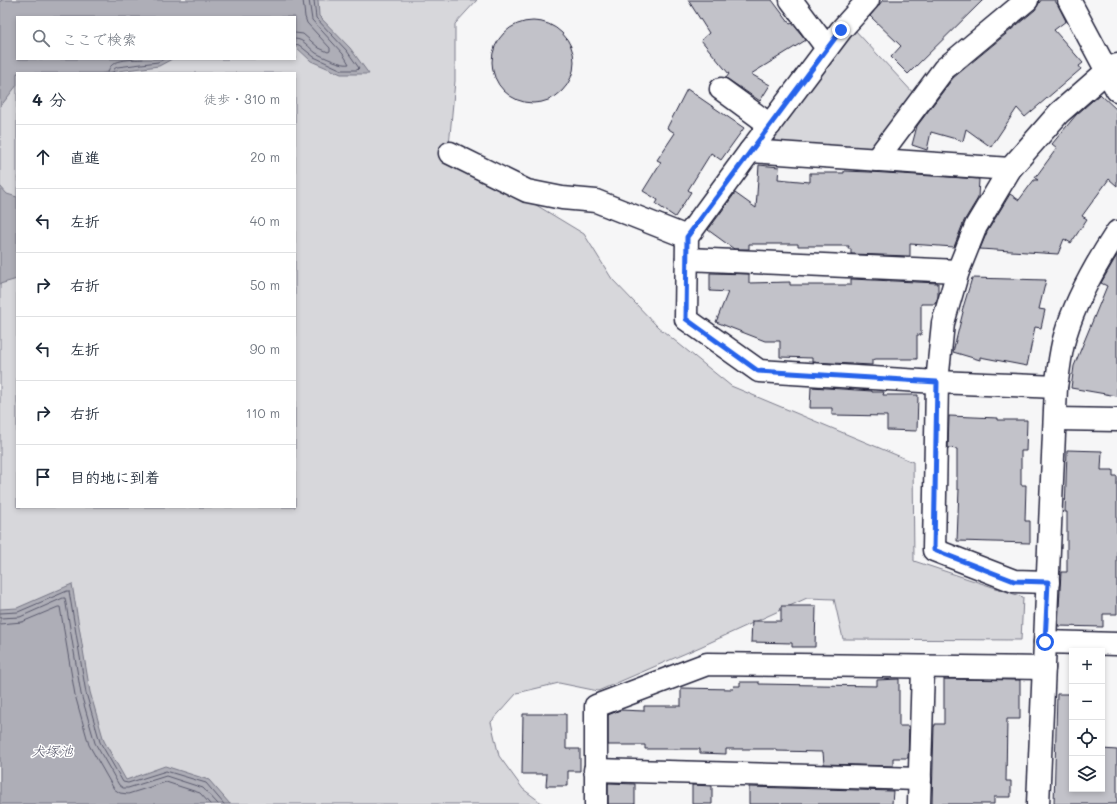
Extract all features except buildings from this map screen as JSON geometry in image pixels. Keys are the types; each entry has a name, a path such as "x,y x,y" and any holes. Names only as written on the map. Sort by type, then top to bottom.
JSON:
{"street":[{"path":"791,0 828,48"},
{"path":"868,0 841,30 687,237 686,319 758,371 937,382 1056,387"},
{"path":"876,160 944,68 1027,0"},
{"path":"1069,0 1112,68 1117,90"},
{"path":"1048,582 1014,581 934,550 937,382 943,323 958,271 976,226 1010,169 1059,113 1112,68"},
{"path":"721,89 770,125"},
{"path":"750,151 1010,169"},
{"path":"450,153 527,191 562,198 596,201 687,237"},
{"path":"1038,804 1056,419 1056,387 1065,336 1098,260 1117,232"},
{"path":"687,259 958,271"},
{"path":"1056,419 1117,420"},
{"path":"1045,642 1117,644"},
{"path":"596,804 596,706 706,664 923,668 1044,668"},
{"path":"919,804 923,668"},
{"path":"595,770 920,779"}],"shaded area":[{"path":"0,0 477,0 455,24 455,81 449,146 518,194 584,234 612,279 658,327 731,386 913,462 914,561 1023,597 1021,640 843,639 834,599 807,598 700,647 598,691 559,683 517,693 491,722 499,756 523,789 543,804 0,804"},
{"path":"854,29 916,96 869,153 776,145 773,135"}],"water":[{"path":"2,0 318,0 319,16 350,48 369,74 341,74 311,61 296,47 296,16 16,16 16,60 170,60 159,66 109,72 16,72 16,86 0,107 0,2"},
{"path":"0,186 7,194 16,197 16,279 0,284"},
{"name":"犬塚池","path":"72,584 90,692 104,741 126,780 165,766 209,780 230,804 0,804 0,609 17,608"}],"route":[{"path":"841,30 687,237 686,319 758,371 937,382 934,550 1014,581 1048,582 1045,642"}]}
